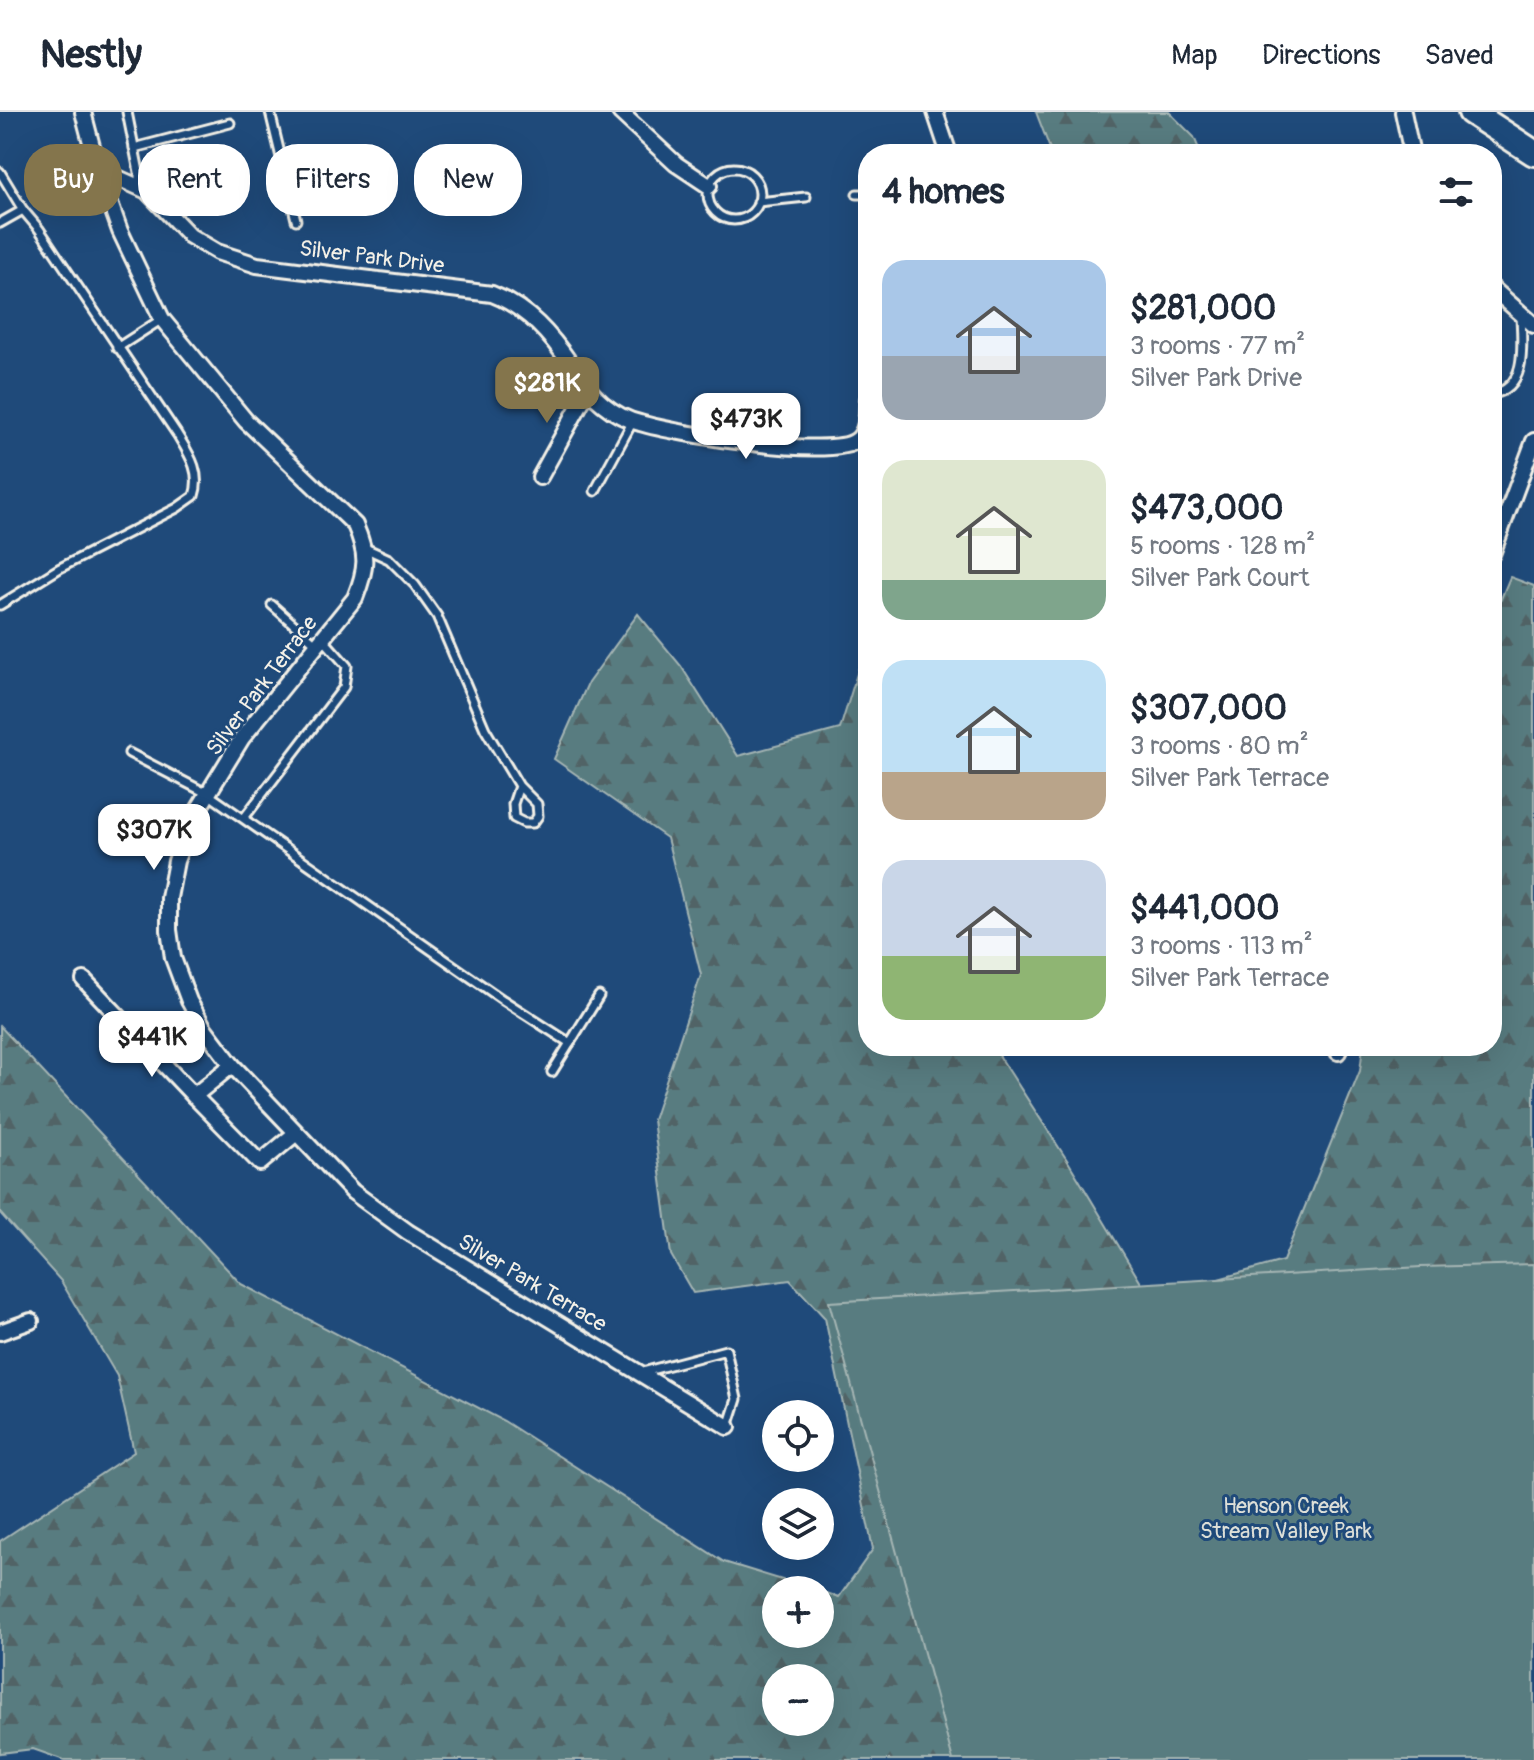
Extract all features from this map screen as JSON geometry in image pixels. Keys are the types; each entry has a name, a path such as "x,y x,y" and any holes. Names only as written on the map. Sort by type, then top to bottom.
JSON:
{"highway":[{"path":"1471,112 1534,153"}],"street":[{"path":"83,112 91,144"},
{"path":"620,112 676,164 709,186"},
{"path":"935,112 946,144"},
{"path":"1403,112 1410,144"},
{"path":"115,216 162,319 246,421 355,525 365,548"},
{"name":"Silver Park Drive","path":"172,216 190,236 217,252 257,265 492,294 512,302 551,337 588,390 605,405 633,421"},
{"path":"1502,297 1534,325"},
{"path":"540,477 588,390"},
{"path":"633,421 725,440 815,447 849,445 858,440"},
{"path":"1502,527 1534,441"},
{"name":"Silver Park Terrace","path":"365,548 365,573 355,598 242,738 190,823 176,861 169,898 173,958 189,1001 204,1028 232,1065 353,1192 408,1232 539,1313 643,1372 728,1427"},
{"path":"84,980 260,1163 295,1134"},
{"path":"194,1096 232,1065"},
{"path":"0,1332 31,1321"}],"lane":[{"path":"127,112 138,180"},
{"path":"270,112 296,220"},
{"path":"134,148 230,123"},
{"path":"733,168 744,170 758,186 758,202 749,215 729,220 711,208 709,186 722,171 733,168"},
{"path":"0,172 194,464 197,489 194,496 177,508 60,568 0,605"},
{"path":"758,202 806,197"},
{"path":"0,223 23,210"},
{"path":"1502,392 1520,373 1521,313"},
{"path":"117,348 162,319"},
{"path":"595,491 633,421"},
{"path":"365,548 389,559 398,567 437,616 485,729 519,786 537,804 538,816 533,823 514,818 513,804 519,786"},
{"path":"244,818 344,687 347,666 272,605"},
{"path":"129,753 208,794 503,1000 570,1043"},
{"path":"552,1072 599,996"},
{"path":"643,1372 726,1350 737,1399 728,1427"}],"green space":[{"path":"1036,112 1169,112 1194,137 1197,144 1048,144"},
{"path":"1510,577 1534,586 1534,1760 64,1760 33,1749 0,1753 0,1541 134,1452 117,1376 61,1281 0,1213 0,1026 241,1284 504,1421 724,1562 770,1576 762,1576 762,1648 834,1648 834,1595 839,1597 873,1549 825,1318 790,1280 693,1293 671,1255 653,1120 701,975 667,838 554,759 588,683 638,614 681,666 738,756 840,729 858,670 858,1056 999,1056 1069,1163 1150,1298 1283,1261 1360,1071 1362,1056 1502,1056 1502,596"},
{"name":"Henson Creek Stream Valley Park","path":"1534,1264 1534,1760 953,1760 829,1302 1421,1267"}]}
